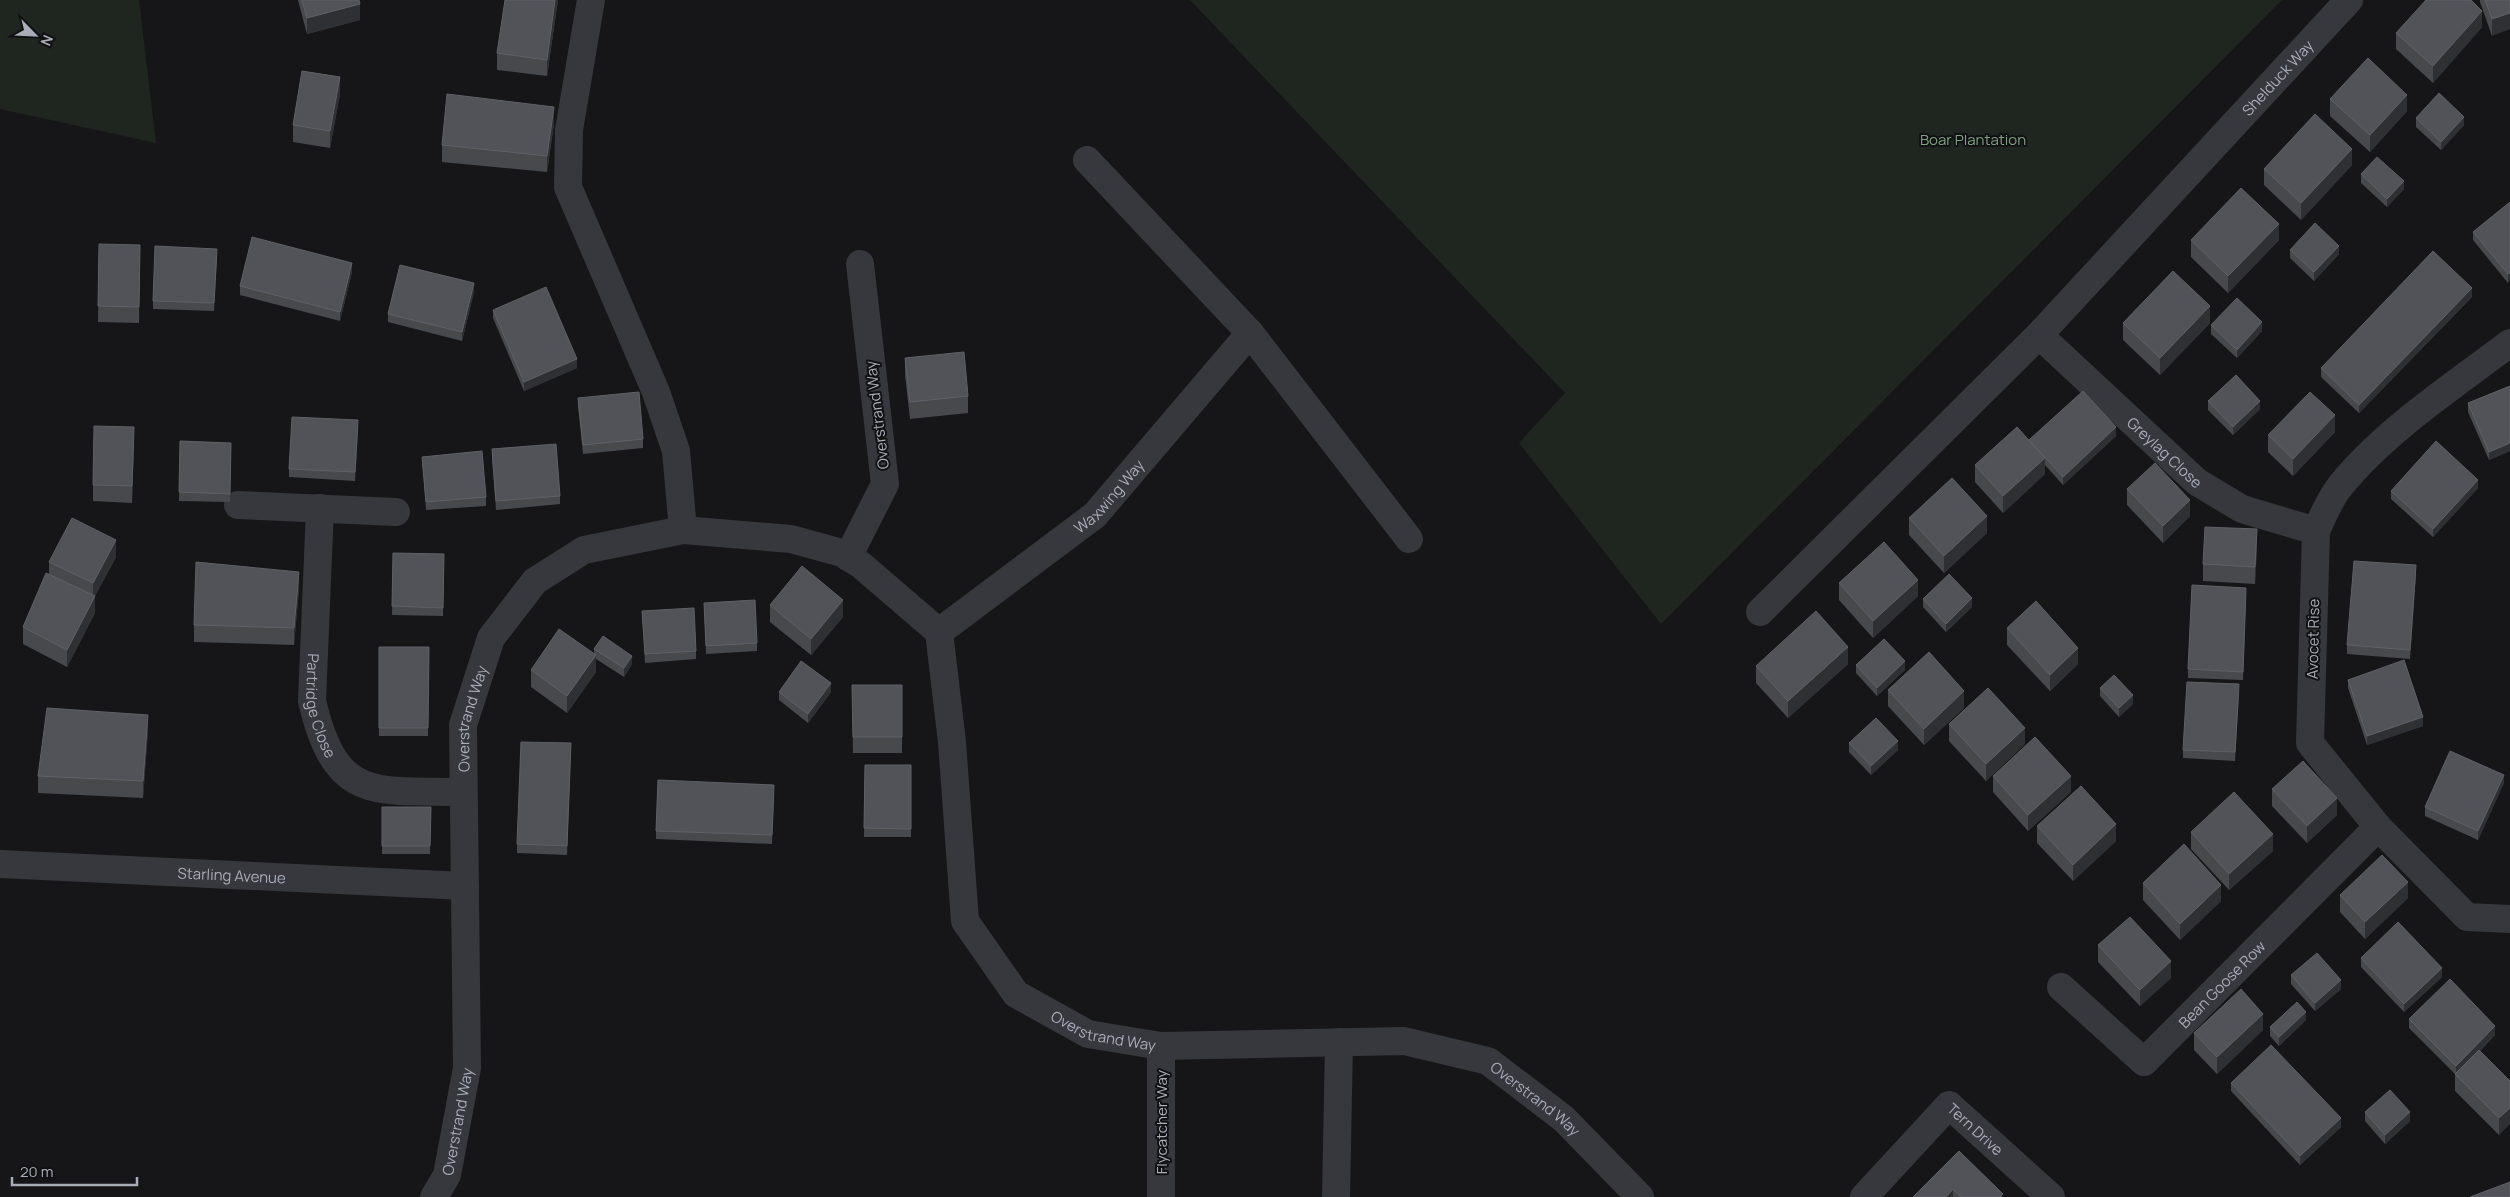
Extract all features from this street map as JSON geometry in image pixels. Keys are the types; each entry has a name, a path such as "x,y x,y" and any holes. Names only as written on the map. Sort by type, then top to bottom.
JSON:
{"street":[{"path":"591,0 568,130 568,187 656,392 676,451 683,530"},
{"name":"Shelduck Way","path":"1760,612 2039,335 2207,156 2349,0"},
{"path":"1087,160 1250,333 1409,539"},
{"name":"Overstrand Way","path":"848,557 885,484 860,264"},
{"name":"Waxwing Way","path":"939,632 1095,515 1250,333"},
{"name":"Greylag Close","path":"2039,335 2197,482 2242,509 2316,531"},
{"name":"Avocet Rise","path":"2510,343 2398,428 2340,485 2316,531 2310,743 2378,827 2467,917 2510,919"},
{"path":"238,505 396,512"},
{"name":"Partridge Close","path":"320,508 312,701 318,726 334,762 361,784 377,790 463,792"},
{"name":"Overstrand Way","path":"434,1197 447,1175 467,1068 463,725 491,638 534,581 584,550 683,530 791,539 848,557 861,565 939,632 952,742 965,921 1016,994 1088,1034 1161,1046 1404,1041 1488,1061 1564,1119 1640,1197"},
{"name":"Bean Goose Row","path":"2061,987 2144,1062 2378,827"},
{"name":"Starling Avenue","path":"0,864 464,886"},
{"path":"1336,1197 1339,1042"},
{"name":"Flycatcher Way","path":"1161,1046 1161,1197"},
{"name":"Tern Drive","path":"1864,1197 1949,1105 2051,1197"}],"green space":[{"path":"0,0 139,0 156,143 0,109"},
{"name":"Boar Plantation","path":"1190,0 2282,0 1661,624 1519,443 1565,393"}],"building":[{"path":"302,0 359,0 360,4 307,18"},
{"path":"505,0 555,0 547,60 497,53"},
{"path":"2426,0 2471,0 2482,11 2433,66 2396,33"},
{"path":"2485,0 2510,0 2510,13 2492,19"},
{"path":"2368,58 2407,95 2370,135 2330,99"},
{"path":"302,71 340,77 330,131 293,125"},
{"path":"2439,93 2464,117 2441,142 2416,118"},
{"path":"447,94 554,107 547,156 442,145"},
{"path":"2315,114 2352,149 2301,203 2264,169"},
{"path":"2377,157 2404,181 2387,199 2361,174"},
{"path":"2241,188 2279,224 2228,276 2191,240"},
{"path":"2510,202 2510,273 2508,274 2473,232"},
{"path":"2315,223 2339,246 2314,272 2290,250"},
{"path":"252,237 352,263 340,312 240,286"},
{"path":"99,244 140,245 139,307 98,306"},
{"path":"155,246 217,249 214,303 153,301"},
{"path":"2433,251 2472,288 2359,405 2321,368"},
{"path":"400,265 474,283 462,332 388,314"},
{"path":"2173,271 2210,306 2160,358 2123,323"},
{"path":"546,287 577,359 524,382 493,310"},
{"path":"2237,298 2262,322 2237,350 2211,325"},
{"path":"964,352 968,396 910,402 905,358"},
{"path":"2236,375 2260,401 2233,427 2208,401"},
{"path":"2510,386 2510,443 2489,452 2468,403"},
{"path":"2083,391 2116,427 2063,477 2029,440"},
{"path":"639,392 643,439 583,445 578,398"},
{"path":"2310,392 2335,415 2293,459 2268,435"},
{"path":"292,417 358,420 355,472 289,469"},
{"path":"94,426 134,427 132,486 93,485"},
{"path":"2017,427 2045,458 2003,496 1975,465"},
{"path":"180,441 231,443 230,494 179,492"},
{"path":"2436,441 2478,480 2433,529 2391,491"},
{"path":"556,444 560,496 496,501 492,449"},
{"path":"482,451 486,497 426,502 422,457"},
{"path":"2155,463 2190,500 2163,526 2127,489"},
{"path":"1952,478 1987,516 1944,556 1909,518"},
{"path":"72,518 116,540 93,583 49,562"},
{"path":"2205,527 2257,529 2255,567 2203,564"},
{"path":"1884,542 1918,580 1873,621 1839,583"},
{"path":"393,553 444,554 443,608 392,606"},
{"path":"2354,561 2416,565 2410,650 2347,645"},
{"path":"196,562 299,572 294,628 194,625"},
{"path":"802,566 843,600 811,639 770,605"},
{"path":"46,573 95,596 67,650 23,627"},
{"path":"1949,574 1972,598 1946,624 1923,599"},
{"path":"2192,585 2246,588 2243,672 2188,669"},
{"path":"755,600 757,643 706,646 704,603"},
{"path":"2036,601 2078,648 2050,675 2007,628"},
{"path":"694,608 696,651 645,654 642,611"},
{"path":"1816,611 1848,647 1788,701 1756,666"},
{"path":"559,629 596,655 567,696 531,670"},
{"path":"603,636 632,656 624,668 594,649"},
{"path":"1884,639 1905,661 1877,688 1856,665"},
{"path":"379,647 429,647 428,728 379,728"},
{"path":"1929,652 1964,691 1924,729 1888,690"},
{"path":"2404,660 2423,717 2367,736 2348,680"},
{"path":"801,661 831,683 808,714 779,692"},
{"path":"2114,675 2133,695 2119,708 2100,688"},
{"path":"2187,682 2239,684 2235,752 2183,750"},
{"path":"852,685 902,685 902,737 853,737"},
{"path":"1988,688 2025,728 1986,764 1949,724"},
{"path":"47,708 148,715 143,781 38,776"},
{"path":"1876,718 1898,741 1871,766 1849,743"},
{"path":"2035,737 2071,776 2028,815 1993,776"},
{"path":"521,742 571,743 567,846 517,844"},
{"path":"2450,751 2504,775 2478,831 2425,807"},
{"path":"2303,761 2337,798 2307,826 2272,789"},
{"path":"865,765 911,765 911,829 864,828"},
{"path":"658,780 774,785 772,835 656,831"},
{"path":"2081,786 2116,824 2073,865 2037,826"},
{"path":"2234,792 2273,834 2229,874 2191,832"},
{"path":"382,807 431,807 430,846 382,846"},
{"path":"2184,844 2221,885 2180,924 2143,883"},
{"path":"2382,855 2408,882 2365,922 2340,895"},
{"path":"2130,917 2171,961 2140,990 2098,945"},
{"path":"2398,922 2442,968 2404,1004 2361,958"},
{"path":"2317,953 2341,980 2315,1003 2291,975"},
{"path":"2450,979 2495,1026 2456,1066 2409,1019"},
{"path":"2241,989 2263,1014 2217,1057 2194,1033"},
{"path":"2297,1002 2306,1012 2279,1037 2270,1027"},
{"path":"2271,1045 2341,1118 2300,1156 2231,1083"},
{"path":"2479,1050 2510,1081 2510,1108 2499,1118 2455,1074"},
{"path":"2390,1090 2410,1112 2385,1135 2365,1112"},
{"path":"1959,1151 2003,1194 2000,1197 1961,1197 1953,1189 1946,1197 1913,1197"},
{"path":"2510,1182 2510,1197 2470,1197"}]}
